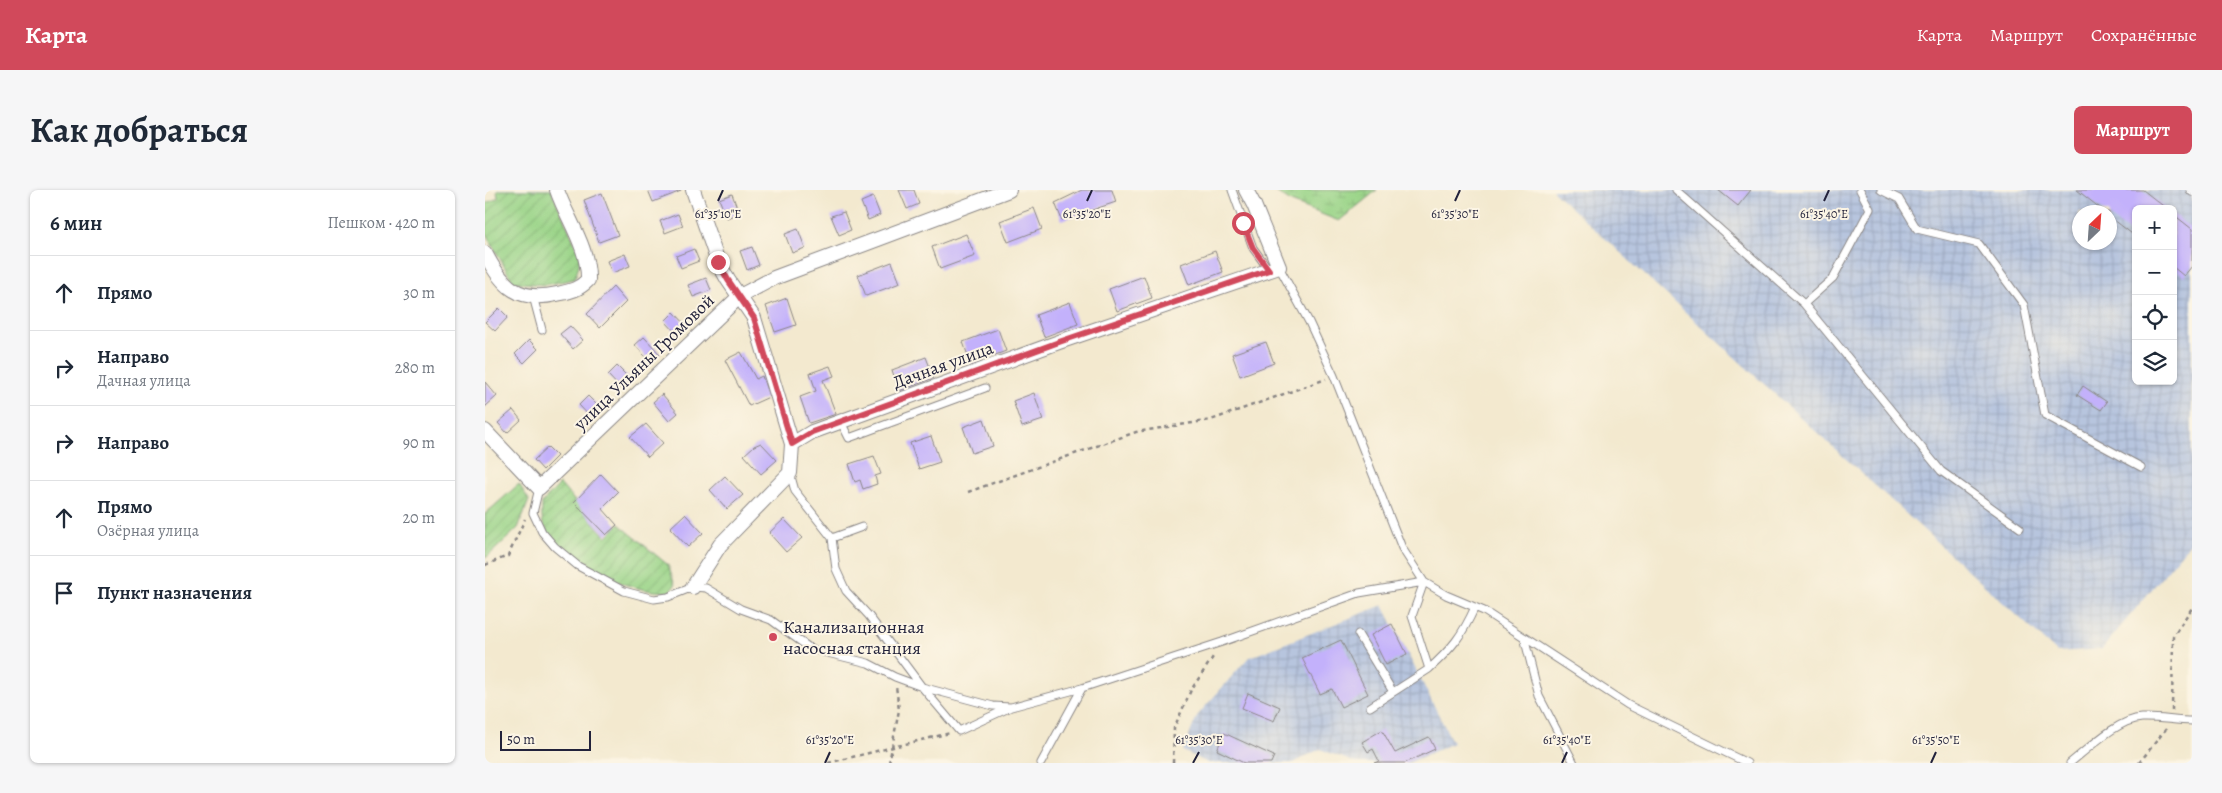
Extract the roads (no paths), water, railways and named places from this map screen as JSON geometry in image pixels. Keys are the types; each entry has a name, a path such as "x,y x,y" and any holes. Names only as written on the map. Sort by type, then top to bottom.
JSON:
{"street":[{"path":"485,253 495,273 508,287 521,294 547,296 579,289 588,280 588,269 584,254 557,190"},
{"path":"693,190 718,262 754,318 792,444 790,473 720,545 693,587"},
{"name":"улица Ульяны Громовой","path":"539,488 740,296 774,278 1009,190"},
{"path":"1246,190 1254,205 1274,268"},
{"name":"Дачная улица","path":"792,444 812,432 1059,342 1274,268"},
{"path":"485,431 539,488"}],"lane":[{"path":"1232,190 1253,248 1274,268 1309,322 1334,376 1402,548 1424,582 1446,595 1475,607 1505,623 1524,638 1628,705 1747,763"},
{"path":"1676,190 1804,304 1941,471 2020,528"},
{"path":"1804,304 1833,278 1870,209 1861,190"},
{"path":"1881,190 1899,199 1917,229 1979,244 2024,305 2045,415 2141,467"},
{"path":"533,296 542,330"},
{"path":"841,422 849,438 985,388"},
{"path":"790,473 795,491 832,538 836,569 846,591 869,616 922,687 959,731 1011,707 1082,688 1222,642 1359,593 1424,582"},
{"path":"539,488 533,513 542,532 555,547 578,566 624,591 654,599 668,597 693,587 706,588 741,609 771,620 811,649 868,663 895,677 922,687 993,706 1011,707"},
{"path":"832,538 862,527"},
{"path":"1424,582 1411,616 1429,669"},
{"path":"1370,708 1429,669 1450,650 1464,630 1475,607"},
{"path":"1357,634 1393,692"},
{"path":"1524,638 1539,696 1574,763"},
{"path":"1041,763 1082,688"},
{"path":"2070,763 2120,725 2132,720 2143,718 2172,722 2192,721"}],"place":[{"name":"Канализационная насосная станция","path":"773,637"}]}
